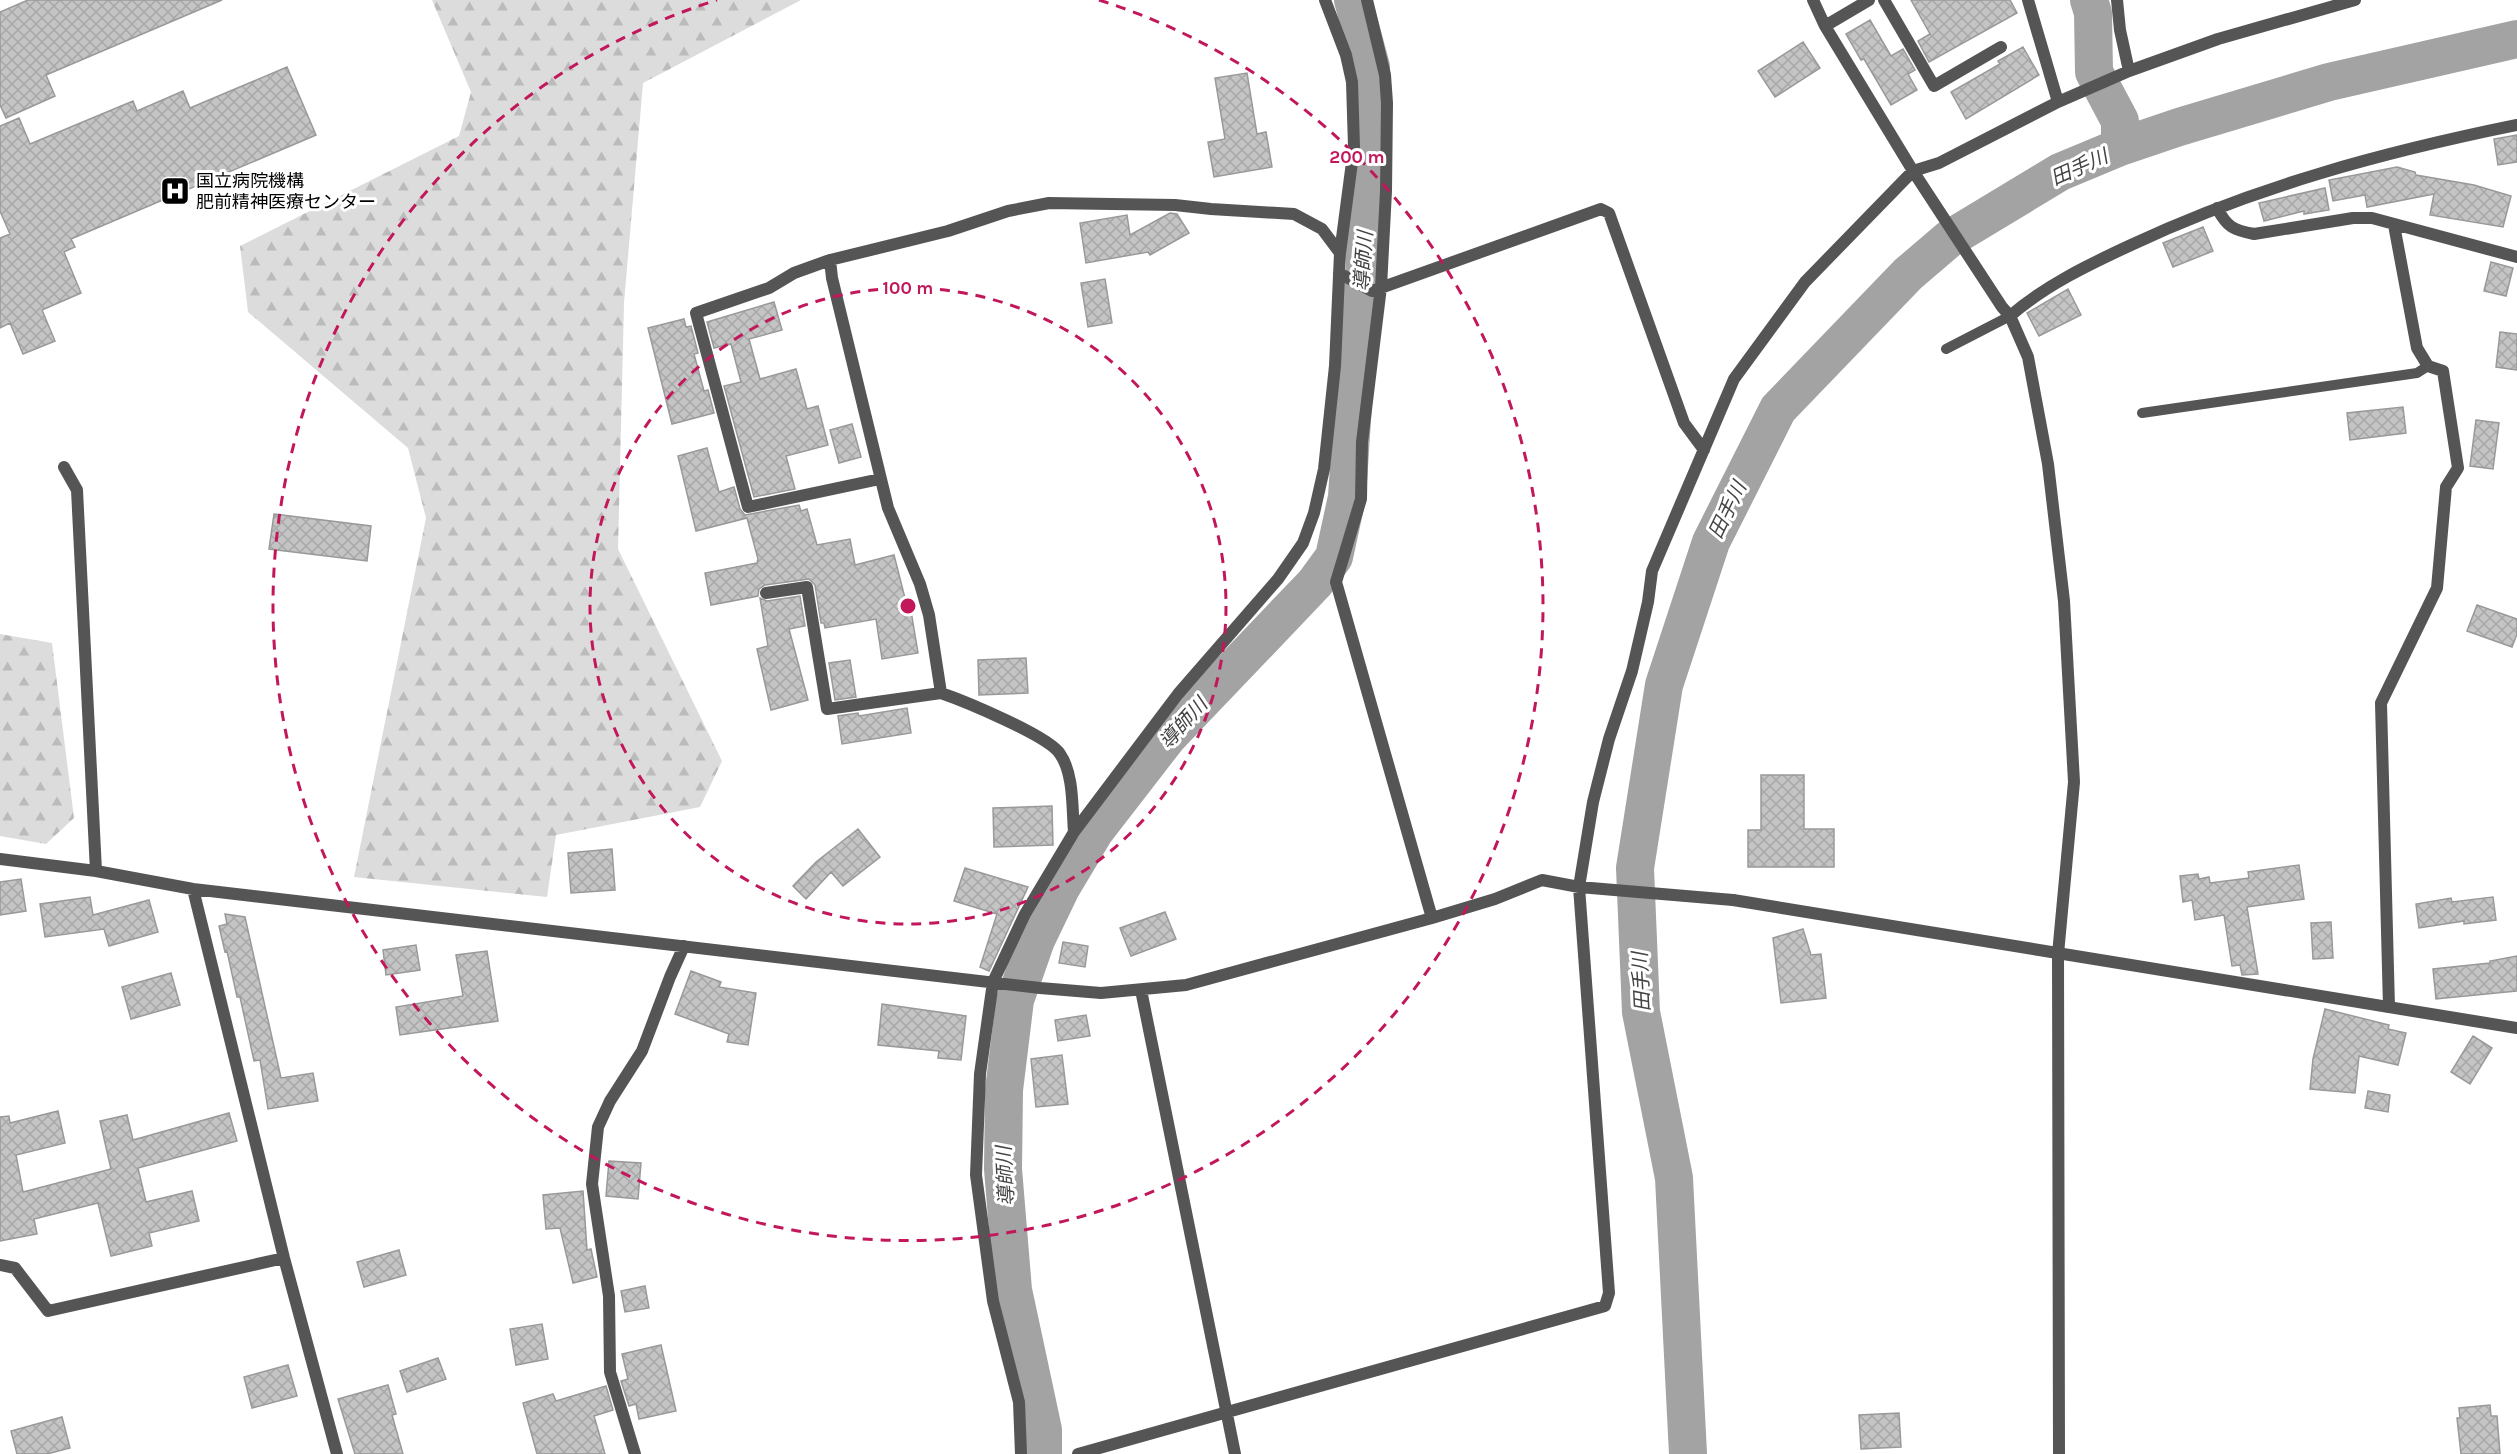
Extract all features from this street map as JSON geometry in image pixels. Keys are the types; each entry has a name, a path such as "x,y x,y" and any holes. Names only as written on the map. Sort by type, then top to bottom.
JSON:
{"street":[{"path":"1021,1454 1020,1402 993,1301 976,1175 980,1074 993,982 1025,914 1074,831 1178,694 1278,579 1303,543 1314,513 1324,469 1335,366 1340,252 1354,147 1352,82 1346,55 1325,0"},
{"path":"1367,0 1385,75 1386,191 1362,442 1361,499 1336,582 1432,918"},
{"path":"1813,0 1825,26 1913,171 2006,312 2028,357 2039,409 2054,509 2064,601 2074,782 2058,954 2059,1454"},
{"path":"1825,26 1869,0"},
{"path":"1884,0 1934,86 2001,47"},
{"path":"2028,0 2058,102"},
{"path":"2117,0 2120,30 2129,71"},
{"path":"1078,1454 1605,1306 1609,1293 1579,887 1593,802 1609,739 1632,671 1648,602 1652,571 1734,379 1805,282 1913,171 1939,163 2058,102 2129,71 2218,39 2355,0"},
{"path":"2006,312 2083,267 2179,222 2217,208 2357,161 2517,125"},
{"path":"880,479 748,507 696,313 769,288 794,273 830,260 948,231 1008,211 1060,203 1174,205 1294,214 1322,229 1340,252"},
{"path":"1340,273 1376,289 1601,208 1609,213 1684,423 1704,450"},
{"path":"2217,208 2224,222 2237,231 2254,234 2353,218 2372,218 2517,257"},
{"path":"2389,1007 2381,703 2437,588 2446,487 2458,468 2443,370 2428,366 2417,348 2394,225"},
{"path":"830,260 832,278 888,508 920,584 929,615 941,693"},
{"path":"64,467 77,490 96,871"},
{"path":"766,593 807,587 827,710 941,693 1046,742 1060,753 1068,771 1074,831"},
{"path":"0,859 96,871 193,889 1040,988 1101,993 1186,985 1432,918 1495,899 1542,880 1579,887 1733,900 2517,1028"},
{"path":"193,889 284,1258 337,1454"},
{"path":"635,1454 610,1372 609,1296 592,1184 598,1127 610,1101 642,1051 684,946"},
{"path":"1141,990 1234,1454"},
{"path":"0,1265 15,1268 48,1311 284,1258"}],"lane":[{"path":"1947,349 2006,312"},
{"path":"2142,413 2417,373 2428,366"}],"green space":[{"path":"432,0 801,0 643,83 624,303 618,549 722,761 700,807 556,835 547,897 354,877 426,518 408,448 248,312 240,246 459,136 471,92"},
{"path":"0,634 52,643 74,818 46,844 0,836"}],"building":[{"path":"28,0 222,0 46,75 55,96 6,118 0,105 0,12"},
{"path":"1911,0 2010,0 2017,13 1929,62 1918,41 1930,34"},
{"path":"1870,20 1891,56 1903,49 1915,70 1908,74 1917,90 1891,105 1864,59 1861,60 1846,34"},
{"path":"1803,42 1820,68 1775,97 1758,71"},
{"path":"2023,47 2039,75 1966,119 1951,92 2000,64 1998,61"},
{"path":"287,67 316,135 71,239 75,247 64,252 81,293 42,310 55,341 23,354 10,323 0,328 0,238 10,234 0,211 0,126 19,118 30,144 133,101 137,111 183,91 190,108"},
{"path":"1247,73 1257,134 1266,132 1272,167 1214,177 1208,142 1225,139 1215,78"},
{"path":"2517,135 2517,162 2498,165 2494,139"},
{"path":"2397,167 2415,172 2416,175 2474,185 2511,196 2503,227 2430,215 2434,194 2367,207 2365,195 2333,201 2329,180"},
{"path":"2325,188 2329,210 2304,214 2304,211 2264,221 2259,203"},
{"path":"1170,213 1177,214 1189,233 1150,255 1148,252 1086,263 1080,223 1127,215 1130,235"},
{"path":"2203,227 2213,251 2173,267 2163,243"},
{"path":"2491,262 2513,268 2506,296 2484,291"},
{"path":"1105,279 1112,323 1088,327 1081,283"},
{"path":"2068,289 2081,315 2039,336 2027,313"},
{"path":"774,302 782,330 749,339 760,379 796,369 807,409 818,406 828,445 786,456 795,489 754,497 724,386 741,382 731,344 714,348 707,322"},
{"path":"684,319 686,327 691,326 698,353 694,354 704,391 708,390 714,413 672,424 648,328"},
{"path":"2500,332 2517,334 2517,370 2496,367"},
{"path":"2403,407 2406,433 2350,440 2347,413"},
{"path":"2476,420 2499,423 2493,469 2470,466"},
{"path":"852,424 861,457 839,463 830,430"},
{"path":"707,448 719,492 734,487 740,509 745,515 799,505 801,511 807,509 817,545 850,539 855,565 894,555 907,606 910,605 918,653 882,659 876,619 825,628 824,623 821,623 815,585 809,579 765,585 759,589 758,596 711,605 705,573 757,563 758,559 747,518 696,531 678,456"},
{"path":"274,514 371,526 367,561 269,549"},
{"path":"800,596 805,626 789,629 808,700 771,710 757,649 768,646 760,598 767,601"},
{"path":"2477,605 2517,619 2517,634 2512,647 2467,631"},
{"path":"1026,658 1028,693 979,695 978,660"},
{"path":"850,660 856,697 835,700 829,663"},
{"path":"907,708 911,733 842,744 838,716 858,713 859,716"},
{"path":"1761,775 1804,775 1804,829 1834,829 1834,867 1748,867 1748,830 1761,830"},
{"path":"1052,806 1053,845 994,847 993,808"},
{"path":"858,829 880,857 843,886 831,872 806,899 793,886 816,862"},
{"path":"612,849 615,890 571,893 568,853"},
{"path":"2299,865 2304,899 2247,907 2258,974 2242,975 2240,965 2232,966 2224,915 2195,920 2192,900 2183,902 2180,876 2198,874 2199,879 2209,877 2210,883 2249,878 2248,872"},
{"path":"965,868 1028,887 989,971 980,967 997,914 954,901"},
{"path":"21,879 26,911 0,915 0,882"},
{"path":"90,897 93,915 149,900 158,932 109,946 104,929 45,937 40,904"},
{"path":"2493,897 2496,920 2464,924 2464,921 2419,928 2416,904 2451,898 2452,902"},
{"path":"1165,912 1176,939 1131,956 1120,928"},
{"path":"225,914 245,917 281,1078 313,1073 318,1101 268,1109 260,1060 254,1061 240,997 237,997 219,926 227,924"},
{"path":"2331,922 2333,958 2313,959 2311,923"},
{"path":"1803,929 1811,955 1821,954 1826,998 1781,1003 1773,938"},
{"path":"1063,942 1088,946 1085,967 1059,963"},
{"path":"416,945 420,970 386,975 383,950"},
{"path":"487,951 498,1021 400,1035 396,1007 463,996 456,955"},
{"path":"2517,956 2517,991 2436,999 2433,969 2490,963 2490,961"},
{"path":"691,971 721,982 719,987 756,993 748,1045 727,1042 729,1034 675,1014"},
{"path":"171,973 180,1005 131,1019 122,987"},
{"path":"882,1004 966,1016 961,1060 938,1058 939,1051 878,1045"},
{"path":"2325,1009 2389,1025 2388,1029 2406,1033 2398,1065 2359,1056 2355,1093 2310,1089 2313,1059"},
{"path":"1086,1015 1090,1036 1058,1041 1055,1020"},
{"path":"2473,1036 2492,1048 2470,1084 2451,1072"},
{"path":"1062,1055 1068,1104 1036,1107 1031,1059"},
{"path":"2368,1091 2390,1095 2388,1112 2365,1108"},
{"path":"58,1111 65,1143 16,1155 23,1192 111,1169 100,1121 127,1115 133,1140 229,1113 237,1141 138,1168 146,1202 192,1191 199,1221 149,1233 152,1246 111,1256 98,1203 34,1219 37,1234 0,1241 0,1117 9,1116 10,1123"},
{"path":"609,1161 641,1163 638,1199 606,1196"},
{"path":"583,1191 587,1250 591,1249 597,1277 573,1283 560,1228 546,1229 543,1195"},
{"path":"399,1250 406,1275 364,1287 357,1262"},
{"path":"645,1286 649,1308 625,1312 621,1291"},
{"path":"542,1324 548,1359 516,1365 510,1329"},
{"path":"661,1345 676,1411 639,1419 636,1404 629,1406 621,1381 628,1379 622,1354"},
{"path":"438,1358 446,1379 407,1392 400,1371"},
{"path":"288,1365 297,1396 252,1408 244,1377"},
{"path":"388,1385 396,1414 392,1415 403,1454 355,1454 338,1399"},
{"path":"606,1386 613,1410 594,1416 605,1454 537,1454 523,1403 553,1394 556,1401"},
{"path":"2490,1405 2491,1416 2497,1416 2500,1454 2461,1454 2457,1418 2460,1418 2459,1408"},
{"path":"1899,1413 1901,1447 1861,1449 1859,1415"},
{"path":"62,1417 70,1448 47,1454 17,1454 11,1431"}],"waterway":[{"name":"導師川","path":"1043,1454 1043,1430 1013,1290 1003,1169 1004,1090 1015,1000 1036,940 1061,888 1095,831 1167,738 1315,583 1334,557 1347,497 1357,342 1365,267 1365,209 1372,121 1371,67 1353,0"},
{"path":"2089,0 2093,13 2094,72 2120,121 2120,147"},
{"name":"田手川","path":"1688,1454 1674,1178 1641,1012 1635,868 1664,685 1711,542 1778,409 1908,274 1949,239 2060,172 2120,147 2179,127 2329,82 2517,39"}],"place":[{"name":"国立病院機構 肥前精神医療センター","path":"175,191"}]}
